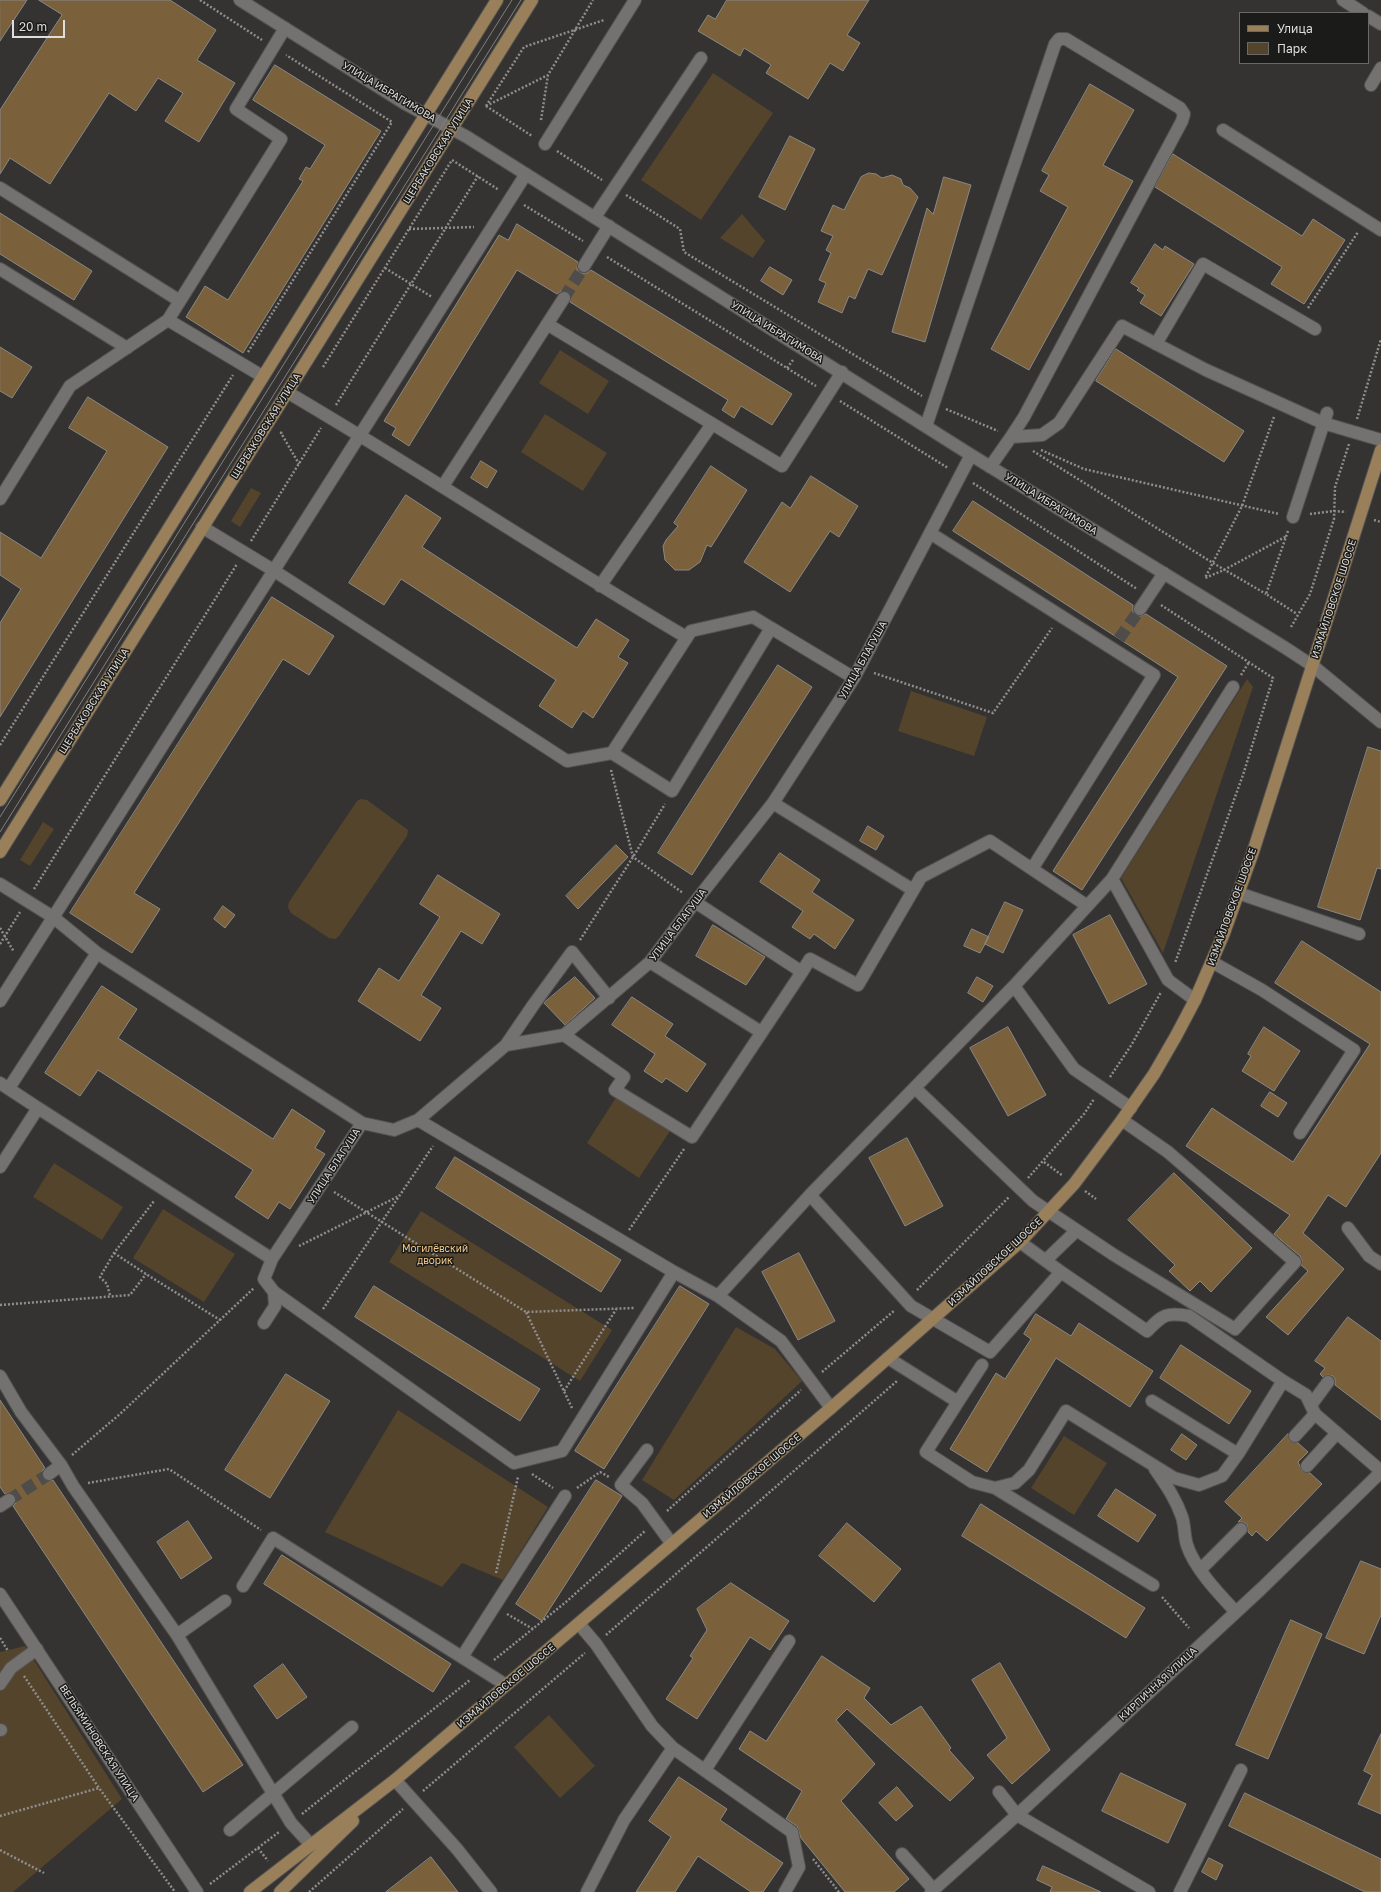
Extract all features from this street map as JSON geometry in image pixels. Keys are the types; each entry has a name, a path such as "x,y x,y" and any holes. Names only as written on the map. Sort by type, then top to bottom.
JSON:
{"main road":[{"path":"2,792 497,0"},
{"name":"ЩЕРБАКОВСКАЯ УЛИЦА","path":"0,852 532,0"},
{"name":"ИЗМАЙЛОВСКОЕ ШОССЕ","path":"250,1892 395,1780 831,1408 1020,1242 1050,1212 1074,1184 1131,1108 1165,1055 1195,1000 1212,962 1238,893 1361,516 1377,475 1381,450"},
{"name":"ИЗМАЙЛОВСКОЕ ШОССЕ","path":"280,1892 395,1780"}],"street":[{"name":"УЛИЦА ИБРАГИМОВА","path":"240,0 425,115 452,128 610,226 990,467 1313,666 1381,722"},
{"path":"542,142 635,0"},
{"path":"1343,0 1362,12"},
{"path":"1369,17 1381,24"},
{"path":"0,499 70,386 168,320 281,139 236,109 285,28"},
{"path":"926,426 1055,44 1059,39 1066,39 1180,108 1184,114 1182,121 1024,417 990,467"},
{"path":"595,217 701,58"},
{"path":"1371,85 1381,68"},
{"path":"1223,130 1381,230"},
{"path":"0,1000 526,174"},
{"path":"0,188 180,301"},
{"path":"584,266 610,226"},
{"path":"1156,344 1203,264 1315,329"},
{"path":"0,269 127,348"},
{"path":"443,486 564,298"},
{"path":"168,320 262,376"},
{"path":"547,324 782,466 842,372"},
{"path":"1011,437 1042,435 1060,423 1122,326 1206,370 1279,403 1325,418 1353,433 1381,440"},
{"path":"287,392 361,435 600,586 686,637"},
{"path":"1293,517 1325,418"},
{"path":"600,586 712,424"},
{"name":"УЛИЦА БЛАГУША","path":"264,1279 272,1259 362,1123 394,1130 418,1120 506,1045 564,1035 650,962 773,803 857,673 971,455"},
{"path":"202,527 273,570 567,762 610,753 672,791 771,628"},
{"path":"930,533 1060,616 1116,644 1154,675 1032,869"},
{"path":"1140,609 1164,573"},
{"path":"610,753 691,631 753,617 857,673"},
{"path":"718,1296 810,1195 1014,986 1086,905 1112,879 1233,687"},
{"path":"773,803 913,890"},
{"path":"564,1035 624,1077 615,1090 692,1137 810,959 858,985 921,877 990,841 1086,905"},
{"path":"1112,879 1168,980 1195,1000"},
{"path":"0,884 53,917 97,953 362,1123"},
{"path":"1238,893 1359,934"},
{"path":"695,902 802,972"},
{"path":"506,1045 572,952 609,998"},
{"path":"97,953 4,1085 272,1259"},
{"path":"650,962 761,1032"},
{"path":"1212,962 1262,990 1354,1050 1300,1133"},
{"path":"1014,986 1074,1069 1131,1108"},
{"path":"915,1088 1033,1201 1076,1230 1235,1329 1295,1262 1168,1152 1122,1120"},
{"path":"0,1167 38,1108"},
{"path":"418,1120 674,1272 718,1296 780,1341 831,1408"},
{"path":"810,1195 911,1306 990,1352 1061,1272"},
{"path":"1348,1228 1369,1256 1381,1264"},
{"path":"1046,1260 1076,1230"},
{"path":"1020,1242 1147,1331 1163,1315 1176,1313 1189,1316 1283,1381 1306,1395 1313,1410 1337,1434 1381,1472"},
{"path":"264,1279 274,1292 517,1465 562,1451 674,1272"},
{"path":"264,1323 275,1306 274,1292"},
{"path":"888,1358 958,1402"},
{"path":"982,1365 926,1452 972,1482 995,1488 1153,1586"},
{"path":"0,1376 21,1412 61,1465 73,1486 177,1635 291,1823 311,1845"},
{"path":"995,1488 1015,1483 1029,1470 1066,1411 1174,1478 1199,1485 1222,1476 1238,1454 1283,1381"},
{"path":"1295,1436 1313,1410 1328,1382"},
{"path":"1152,1401 1238,1454"},
{"path":"1306,1466 1337,1434"},
{"path":"647,1450 622,1485 642,1503 672,1544"},
{"path":"49,1474 61,1465"},
{"path":"1153,1466 1173,1494 1183,1519 1187,1546 1211,1585 1236,1612"},
{"name":"КИРПИЧНАЯ УЛИЦА","path":"932,1891 1017,1815 1236,1612 1381,1472"},
{"path":"462,1657 496,1607 565,1496"},
{"path":"1201,1569 1241,1529"},
{"path":"243,1586 273,1538 506,1685"},
{"name":"ВЕЛЬЯМИНОВСКАЯ УЛИЦА","path":"0,1594 197,1892"},
{"path":"177,1635 225,1601"},
{"path":"579,1624 596,1644 652,1726 673,1748 792,1832 799,1867 785,1892"},
{"path":"705,1770 789,1642"},
{"path":"0,1684 11,1668 37,1649"},
{"path":"230,1830 352,1727"},
{"path":"587,1892 624,1820 673,1748"},
{"path":"1180,1892 1241,1770"},
{"path":"395,1780 457,1849 491,1892"},
{"path":"999,1792 1017,1815 1149,1892"},
{"path":"902,1854 932,1891"}],"path":[{"path":"0,745 392,122 200,0"},
{"path":"542,142 548,75 593,0"},
{"path":"486,106 524,47 628,12"},
{"path":"486,106 548,75"},
{"path":"486,106 680,229 684,252 934,403 1011,437 1297,614"},
{"path":"208,1885 291,1823 566,1602 811,1381 906,1301 1044,1162 1079,1120 1132,1044 1168,980 1243,775 1273,678 961,475 452,160 322,367"},
{"path":"1300,320 1365,221"},
{"path":"409,229 493,226"},
{"path":"385,268 444,304"},
{"path":"1291,627 1297,614 1310,594 1334,519 1335,487 1381,339"},
{"path":"1279,403 1242,506 1205,578 1224,570 1287,536"},
{"path":"285,427 281,433 299,464"},
{"path":"1033,446 1084,469 1242,506 1293,517 1340,510 1381,522"},
{"path":"1266,594 1293,517"},
{"path":"857,673 993,713 1060,616"},
{"path":"610,753 633,857 695,902"},
{"path":"572,952 633,857 672,791"},
{"path":"0,928 22,966"},
{"path":"315,1322 442,1134"},
{"path":"622,1240 692,1137"},
{"path":"321,1185 368,1212 526,1312 580,1423"},
{"path":"110,1295 107,1284 100,1277 114,1253 163,1189"},
{"path":"272,1259 399,1196"},
{"path":"114,1253 220,1320"},
{"path":"0,1305 110,1295 130,1295 146,1274"},
{"path":"61,1465 120,1414 264,1279"},
{"path":"526,1312 652,1307"},
{"path":"564,1391 617,1308"},
{"path":"309,1892 413,1800 596,1644 908,1371"},
{"path":"496,1576 517,1465 565,1496 600,1472 622,1485"},
{"path":"73,1486 170,1469 273,1538"},
{"path":"1153,1586 1189,1628"},
{"path":"496,1607 533,1629"},
{"path":"0,1638 99,1788 174,1892"},
{"path":"0,1816 99,1788"},
{"path":"258,1848 269,1862"},
{"path":"0,1850 44,1873"},
{"path":"811,1856 839,1892"}],"green space":[{"path":"713,73 773,113 701,220 641,180"},
{"path":"742,214 765,241 753,258 720,238"},
{"path":"560,350 609,381 588,414 539,383"},
{"path":"545,414 607,453 583,491 521,452"},
{"path":"251,488 261,493 240,527 231,521"},
{"path":"1247,679 1253,687 1163,953 1121,878"},
{"path":"911,691 987,717 974,756 898,731"},
{"path":"361,799 367,800 408,830 407,836 339,936 335,939 329,938 291,913 288,907 289,902 357,801"},
{"path":"43,822 54,829 30,866 20,860"},
{"path":"617,1096 670,1131 639,1178 587,1143"},
{"path":"54,1163 123,1207 102,1240 33,1197"},
{"path":"163,1209 235,1254 204,1302 133,1258"},
{"name":"Могилёвский дворик","path":"421,1211 612,1330 580,1381 389,1262"},
{"path":"736,1327 775,1349 802,1381 674,1500 642,1480"},
{"path":"398,1410 548,1507 503,1580 462,1563 442,1587 325,1532"},
{"path":"1064,1436 1107,1463 1074,1515 1031,1488"},
{"path":"25,1646 122,1799 13,1892 0,1892 0,1652"},
{"path":"549,1715 595,1766 560,1798 514,1747"}],"building":[{"path":"0,0 27,0 0,41"},
{"path":"39,0 170,0 216,30 197,60 235,83 199,142 165,121 183,93 158,78 136,111 109,93 50,184 10,158 0,174 0,110 62,15"},
{"path":"727,0 869,0 847,35 860,43 843,71 830,63 808,99 766,73 771,65 744,48 740,56 698,31 708,15 715,19"},
{"path":"275,65 381,131 243,353 186,317 205,286 228,300 303,181 299,179 306,167 310,169 325,145 253,100"},
{"path":"1090,84 1134,110 1103,165 1133,181 1029,370 991,349 1068,207 1040,191 1049,175 1042,171"},
{"path":"790,136 815,149 785,210 759,197"},
{"path":"1173,154 1302,236 1313,219 1345,240 1304,304 1271,284 1282,267 1155,187"},
{"path":"869,173 876,174 882,178 892,175 901,179 903,185 910,188 918,197 882,275 868,269 855,299 849,296 842,313 818,302 826,283 819,280 831,253 826,250 833,236 821,231 833,205 844,210 861,177"},
{"path":"944,177 971,185 925,342 892,332 927,208 933,214"},
{"path":"0,213 92,271 74,300 0,254"},
{"path":"517,224 578,262 577,269 580,273 587,273 591,270 792,394 772,425 741,406 734,418 722,410 728,400 570,302 571,295 568,292 561,291 557,294 517,270 409,446 392,435 396,428 384,421 499,235 508,240"},
{"path":"1155,244 1163,250 1165,246 1194,264 1161,316 1140,303 1145,295 1137,290 1139,288 1131,283"},
{"path":"770,267 792,280 783,295 761,281"},
{"path":"0,347 32,367 12,398 0,391"},
{"path":"1116,349 1244,431 1224,462 1096,381"},
{"path":"88,397 168,447 0,717 0,623 21,589 0,575 0,532 41,558 107,451 69,428"},
{"path":"481,461 497,471 487,488 471,478"},
{"path":"711,466 747,490 711,547 707,545 700,562 689,570 675,570 665,560 663,546 678,526 674,523"},
{"path":"811,476 858,506 839,537 830,531 790,592 744,562 782,502 790,508"},
{"path":"406,495 441,518 422,547 577,648 596,619 629,640 618,657 628,663 593,718 583,711 572,728 539,706 556,680 401,579 384,605 349,583"},
{"path":"973,501 1133,605 1133,612 1136,615 1140,616 1146,614 1227,666 1082,890 1053,871 1178,677 953,531"},
{"path":"272,597 334,636 309,675 283,659 134,893 160,909 132,953 70,913"},
{"path":"778,665 812,687 692,875 658,853"},
{"path":"1368,747 1381,751 1381,869 1377,868 1360,920 1318,907"},
{"path":"868,826 884,836 876,850 860,841"},
{"path":"616,845 628,857 578,909 566,896"},
{"path":"780,853 820,880 812,892 854,920 835,949 814,934 810,939 792,927 803,911 760,882"},
{"path":"438,875 500,914 482,944 461,931 421,995 441,1008 420,1041 358,1001 379,968 399,981 440,917 420,904"},
{"path":"1005,902 1023,910 1003,953 985,944"},
{"path":"223,906 235,915 225,928 214,919"},
{"path":"1110,915 1147,984 1109,1004 1073,935"},
{"path":"713,925 765,957 746,985 696,956"},
{"path":"972,929 989,937 980,953 964,946"},
{"path":"1302,941 1381,992 1381,1153 1346,1207 1328,1195 1303,1233 1344,1269 1288,1335 1266,1317 1308,1271 1301,1265 1302,1260 1300,1256 1274,1234 1290,1215 1186,1146 1212,1108 1293,1162 1370,1044 1275,983"},
{"path":"575,977 595,998 565,1025 544,1003"},
{"path":"977,977 993,986 983,1002 968,993"},
{"path":"102,986 137,1009 118,1038 273,1139 292,1109 325,1131 315,1148 325,1154 290,1209 279,1202 268,1219 235,1197 253,1170 98,1070 80,1096 45,1073"},
{"path":"632,997 673,1024 665,1036 706,1064 687,1092 666,1078 662,1083 644,1071 655,1054 612,1025"},
{"path":"1008,1027 1046,1095 1008,1116 970,1048"},
{"path":"1264,1027 1300,1051 1274,1091 1242,1071 1251,1056 1248,1054"},
{"path":"1270,1092 1287,1103 1278,1117 1261,1106"},
{"path":"907,1138 943,1206 905,1226 869,1158"},
{"path":"455,1157 621,1260 601,1292 436,1188"},
{"path":"1174,1173 1252,1248 1211,1292 1200,1281 1190,1291 1169,1271 1175,1265 1128,1220"},
{"path":"799,1253 835,1321 798,1340 762,1272"},
{"path":"374,1286 540,1389 520,1421 355,1317"},
{"path":"680,1286 709,1304 604,1469 575,1451"},
{"path":"1036,1314 1071,1336 1079,1323 1153,1371 1130,1407 1056,1358 987,1472 950,1449 996,1373 1005,1379 1031,1339 1024,1334"},
{"path":"1348,1317 1381,1341 1381,1420 1335,1385 1335,1379 1333,1376 1328,1375 1323,1377 1320,1374 1325,1368 1315,1361"},
{"path":"1181,1345 1251,1391 1229,1424 1160,1378"},
{"path":"286,1374 330,1401 270,1498 225,1470"},
{"path":"0,1400 45,1468 42,1471 43,1478 46,1481 53,1480 243,1765 203,1792 13,1506 16,1503 15,1496 12,1493 5,1494 0,1487"},
{"path":"1182,1434 1197,1445 1186,1460 1171,1450"},
{"path":"1288,1434 1290,1441 1298,1443 1308,1452 1298,1462 1302,1471 1310,1473 1322,1484 1267,1541 1256,1531 1252,1536 1248,1532 1247,1524 1238,1522 1242,1518 1225,1502"},
{"path":"596,1480 622,1496 542,1621 516,1604"},
{"path":"1116,1489 1156,1515 1138,1542 1098,1516"},
{"path":"981,1504 1145,1608 1126,1638 962,1536"},
{"path":"188,1521 212,1558 181,1579 157,1542"},
{"path":"847,1523 901,1569 874,1602 819,1556"},
{"path":"282,1555 451,1664 433,1692 264,1584"},
{"path":"1361,1561 1381,1569 1381,1615 1364,1654 1326,1638"},
{"path":"731,1583 789,1621 770,1650 750,1637 697,1719 666,1699 693,1658 690,1656 707,1630 697,1609"},
{"path":"1291,1620 1322,1634 1268,1759 1236,1745"},
{"path":"822,1656 870,1688 864,1698 891,1725 921,1706 951,1748 949,1750 974,1778 950,1801 847,1709 836,1720 875,1764 841,1801 909,1879 894,1892 845,1892 801,1838 797,1826 786,1819 802,1791 739,1749 750,1731 766,1741"},
{"path":"1000,1663 1050,1750 1012,1784 987,1755 1007,1738 972,1680"},
{"path":"283,1664 307,1697 277,1719 254,1686"},
{"path":"1381,1734 1381,1814 1358,1804 1372,1775 1364,1771"},
{"path":"1121,1773 1186,1804 1168,1843 1102,1811"},
{"path":"679,1777 727,1809 720,1820 783,1863 763,1892 751,1892 698,1856 675,1892 636,1892 671,1837 649,1821"},
{"path":"897,1787 913,1806 896,1821 879,1803"},
{"path":"1245,1793 1381,1859 1381,1892 1365,1892 1229,1826"},
{"path":"431,1857 458,1892 386,1892"},
{"path":"1209,1858 1223,1865 1216,1880 1202,1872"},
{"path":"1043,1866 1101,1892 1050,1892 1052,1887 1037,1880"}],"tunnel":[{"path":"564,298 584,266"},
{"path":"1119,639 1140,609"},
{"path":"9,1500 49,1474"}],"tram line":[{"path":"0,817 512,0"},
{"path":"0,832 521,0"}]}
